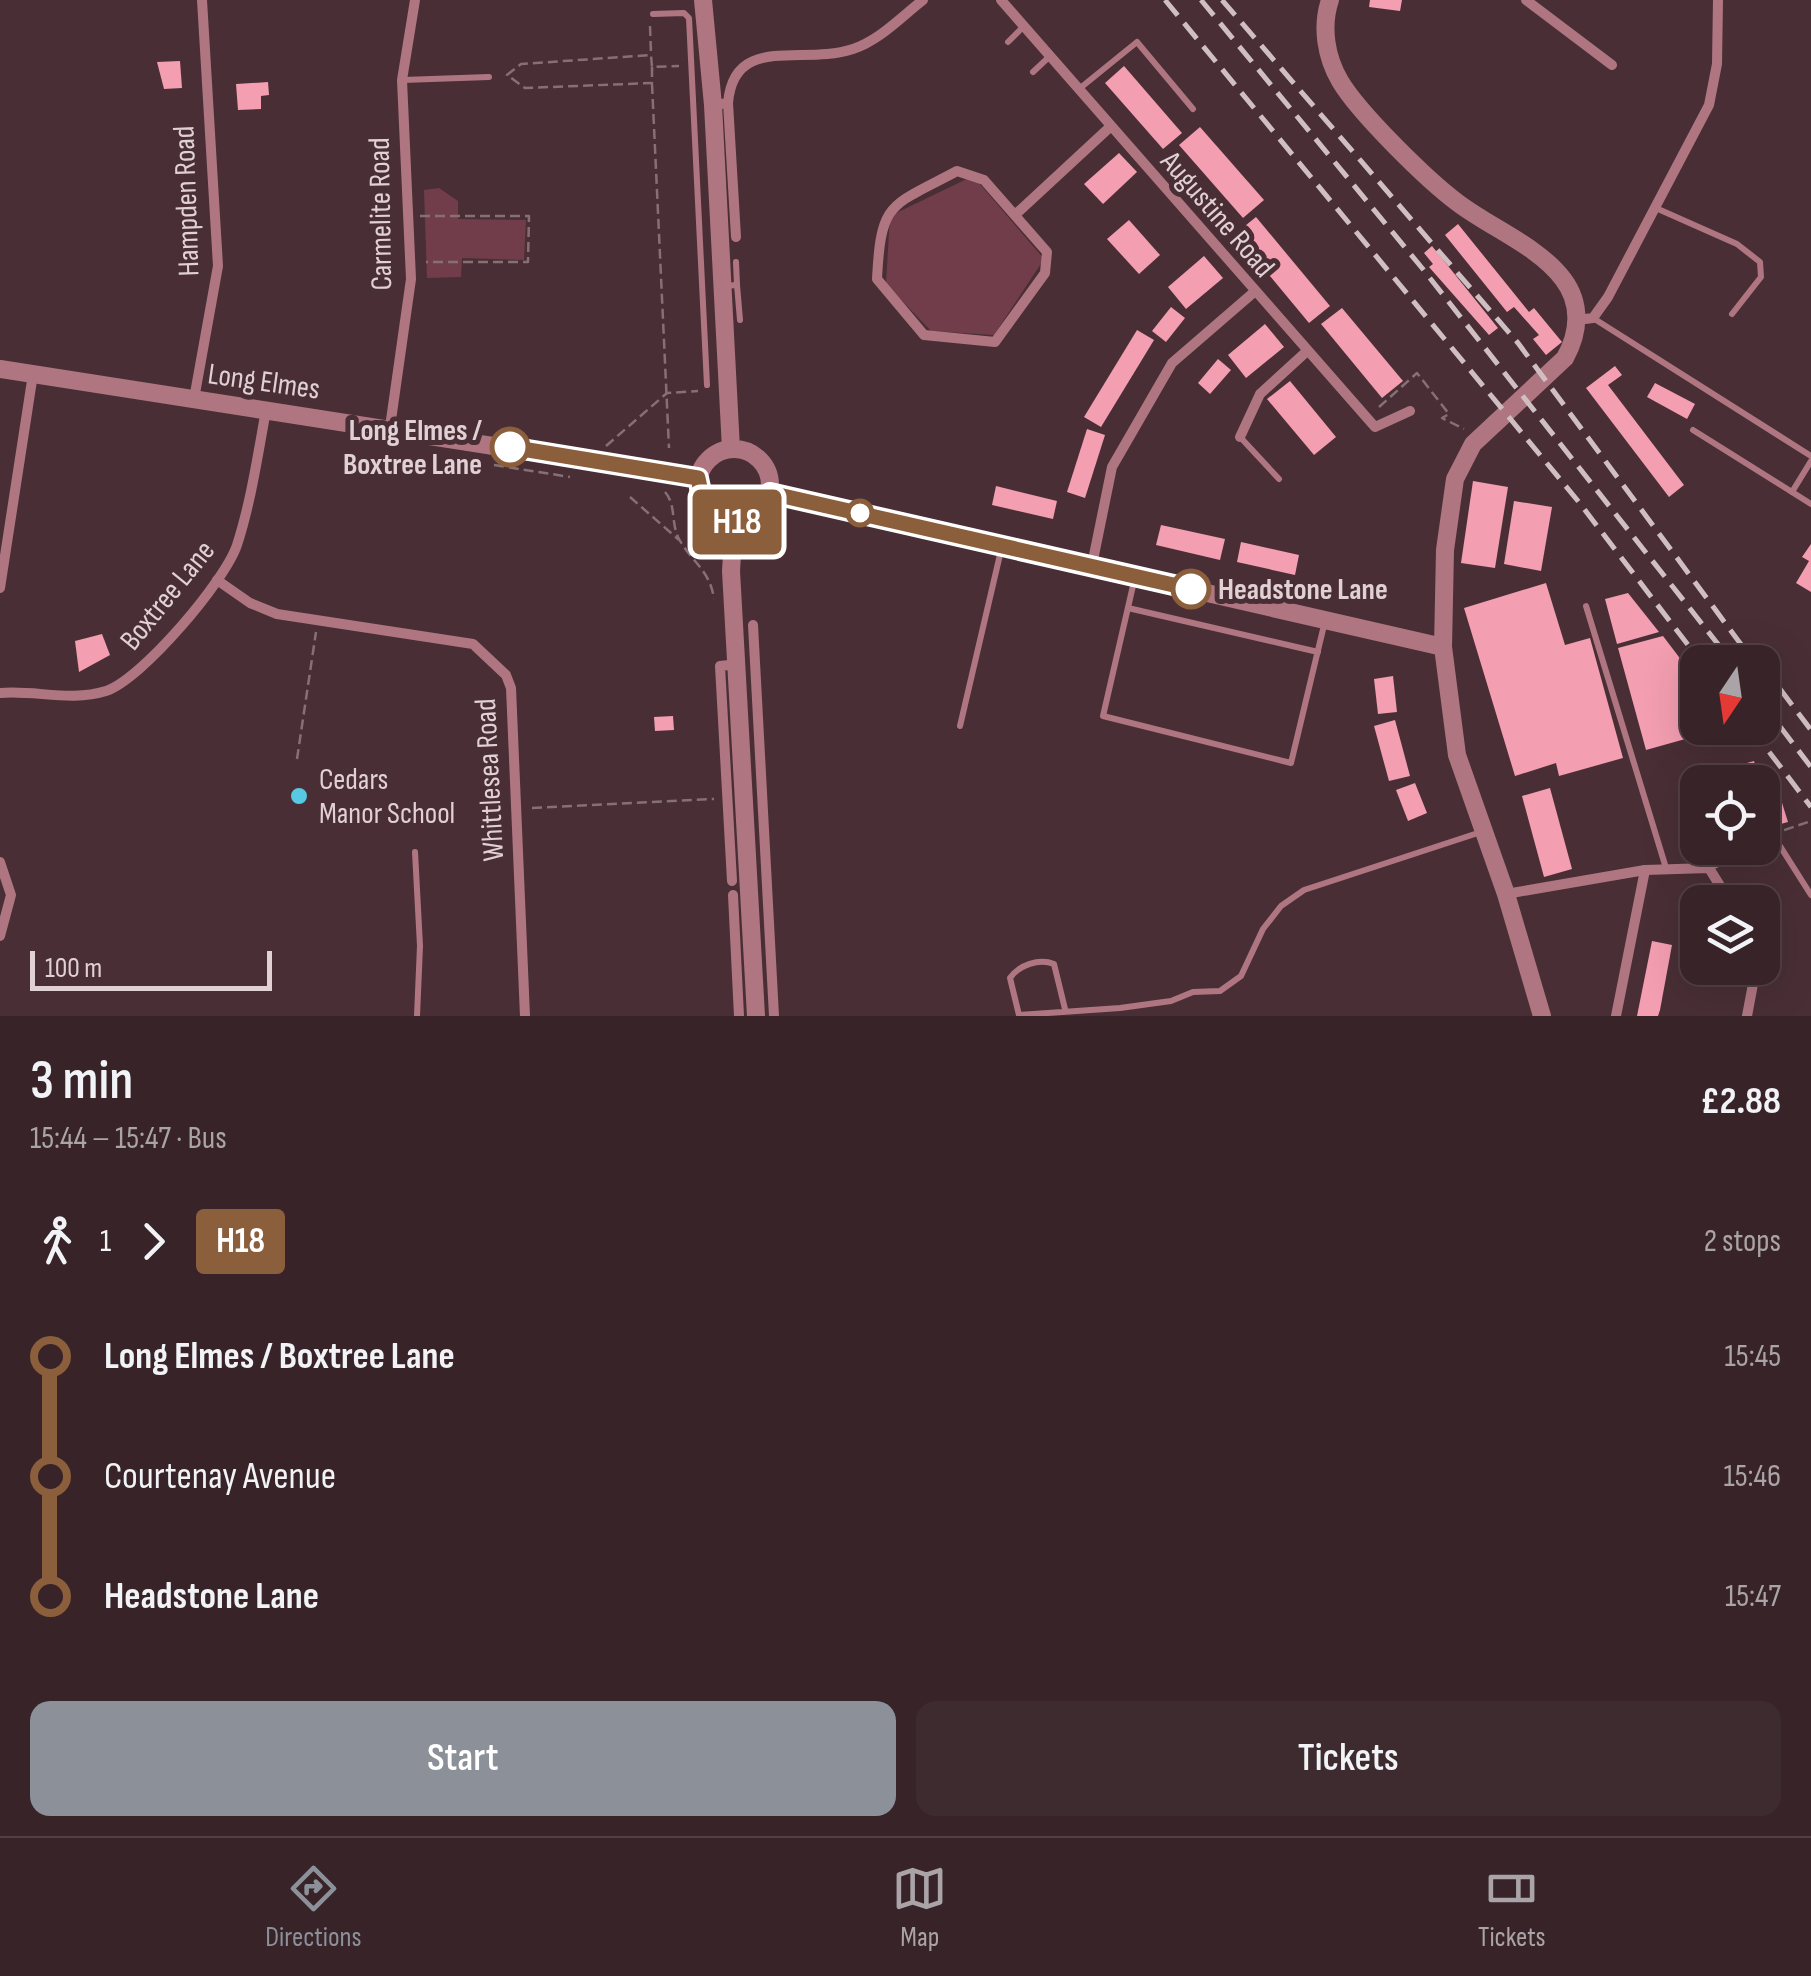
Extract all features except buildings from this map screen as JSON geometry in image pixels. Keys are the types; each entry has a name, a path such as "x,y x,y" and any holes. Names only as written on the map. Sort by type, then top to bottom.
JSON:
{"street":[{"name":"Hampden Road","path":"194,398 218,266 202,0"},
{"name":"Carmelite Road","path":"390,427 410,262 402,80 416,0"},
{"path":"703,0 728,220 731,449"},
{"path":"713,105 738,67 756,59 854,48 880,34 922,0"},
{"name":"Augustine Road","path":"1001,0 1253,293 1375,428 1410,412"},
{"path":"1330,0 1325,16 1326,47 1341,82 1438,187 1549,264 1585,319"},
{"path":"1526,0 1612,66"},
{"path":"1541,1016 1506,894 1457,756 1443,647 1445,550 1456,479 1477,432 1558,367 1658,209 1709,105 1717,64 1718,0"},
{"path":"1016,214 1110,127"},
{"path":"956,172 984,180 1016,214 1047,252 1048,263 995,342 924,335 882,289 877,279 879,230 884,216 897,204 956,172"},
{"path":"728,220 736,237"},
{"path":"1092,565 1112,467 1172,363 1253,293"},
{"path":"1240,437 1260,394 1306,352"},
{"name":"Long Elmes","path":"0,369 698,478"},
{"path":"0,588 34,374"},
{"name":"Boxtree Lane","path":"0,692 70,697 106,691 128,680 217,580 236,547 266,409"},
{"path":"731,449 759,458 767,468 770,493 757,514 734,522 722,520 704,506 698,478 710,458 731,449"},
{"path":"770,493 1443,647"},
{"path":"734,522 731,570 747,662 750,892 742,918 739,1016"},
{"name":"Whittlesea Road","path":"217,580 250,603 277,614 473,644 506,675 525,1016"},
{"path":"732,881 739,855 747,662 753,625"},
{"path":"747,662 720,666 727,799 774,1016"},
{"path":"0,862 11,895 0,936"},
{"path":"1506,894 1666,869 1708,868 1719,885"},
{"path":"1616,1016 1645,870"},
{"path":"742,918 756,1016"},
{"path":"1747,1016 1753,985"}],"lane":[{"path":"651,16 688,14 692,65 713,105 704,323 707,385"},
{"path":"1008,42 1024,26"},
{"path":"1078,90 1137,42 1193,109"},
{"path":"1033,72 1050,56"},
{"path":"402,80 489,77"},
{"path":"1658,209 1738,244 1760,262 1761,277 1732,314"},
{"path":"730,286 736,262"},
{"path":"1585,319 1811,458 1792,492"},
{"path":"704,323 732,322"},
{"path":"1692,430 1811,504"},
{"path":"1240,437 1279,480"},
{"path":"960,726 1002,545"},
{"path":"1136,576 1103,716 1291,762 1325,621"},
{"path":"1586,606 1666,869"},
{"path":"1128,608 1318,652"},
{"path":"1065,1009 1054,964 1044,960 1016,968 1010,978 1018,1015 1120,1008 1170,1001 1193,992 1220,991 1241,976 1262,929 1281,906 1304,890 1482,832"},
{"path":"1708,868 1746,852 1780,846 1811,895"},
{"path":"415,852 420,946 417,1016"}],"path":[{"path":"651,16 669,448"},
{"path":"651,55 521,64 507,75 525,88 652,83"},
{"path":"652,68 692,65"},
{"path":"408,216 529,216 528,262 410,262"},
{"path":"602,462 605,448 667,392 698,391"},
{"path":"1447,421 1477,432"},
{"path":"656,487 667,493 672,504 680,540"},
{"path":"630,497 680,540 710,576 715,604"},
{"path":"297,759 317,620"},
{"path":"516,808 727,799"},
{"path":"1780,832 1811,821"}],"shaded area":[{"path":"973,176 1044,259 994,335 931,331 886,284 890,216"},
{"path":"439,188 458,201 458,219 526,220 524,260 462,258 461,277 427,278 424,190"}],"railway":[{"path":"1165,0 1578,501 1688,645"},
{"path":"1201,0 1422,268 1719,645"},
{"path":"1222,0 1518,343 1741,645"},
{"path":"1780,689 1811,730"},
{"path":"1780,727 1811,767"},
{"path":"1764,745 1811,807"}],"bus line":[{"name":"H18","path":"510,447 698,478 698,496 722,520 746,520 757,514 770,493 1191,589"}],"place":[{"name":"Long Elmes / Boxtree Lane","path":"510,447"},
{"name":"Headstone Lane","path":"1191,589"},
{"name":"Cedars Manor School","path":"299,796"}]}
